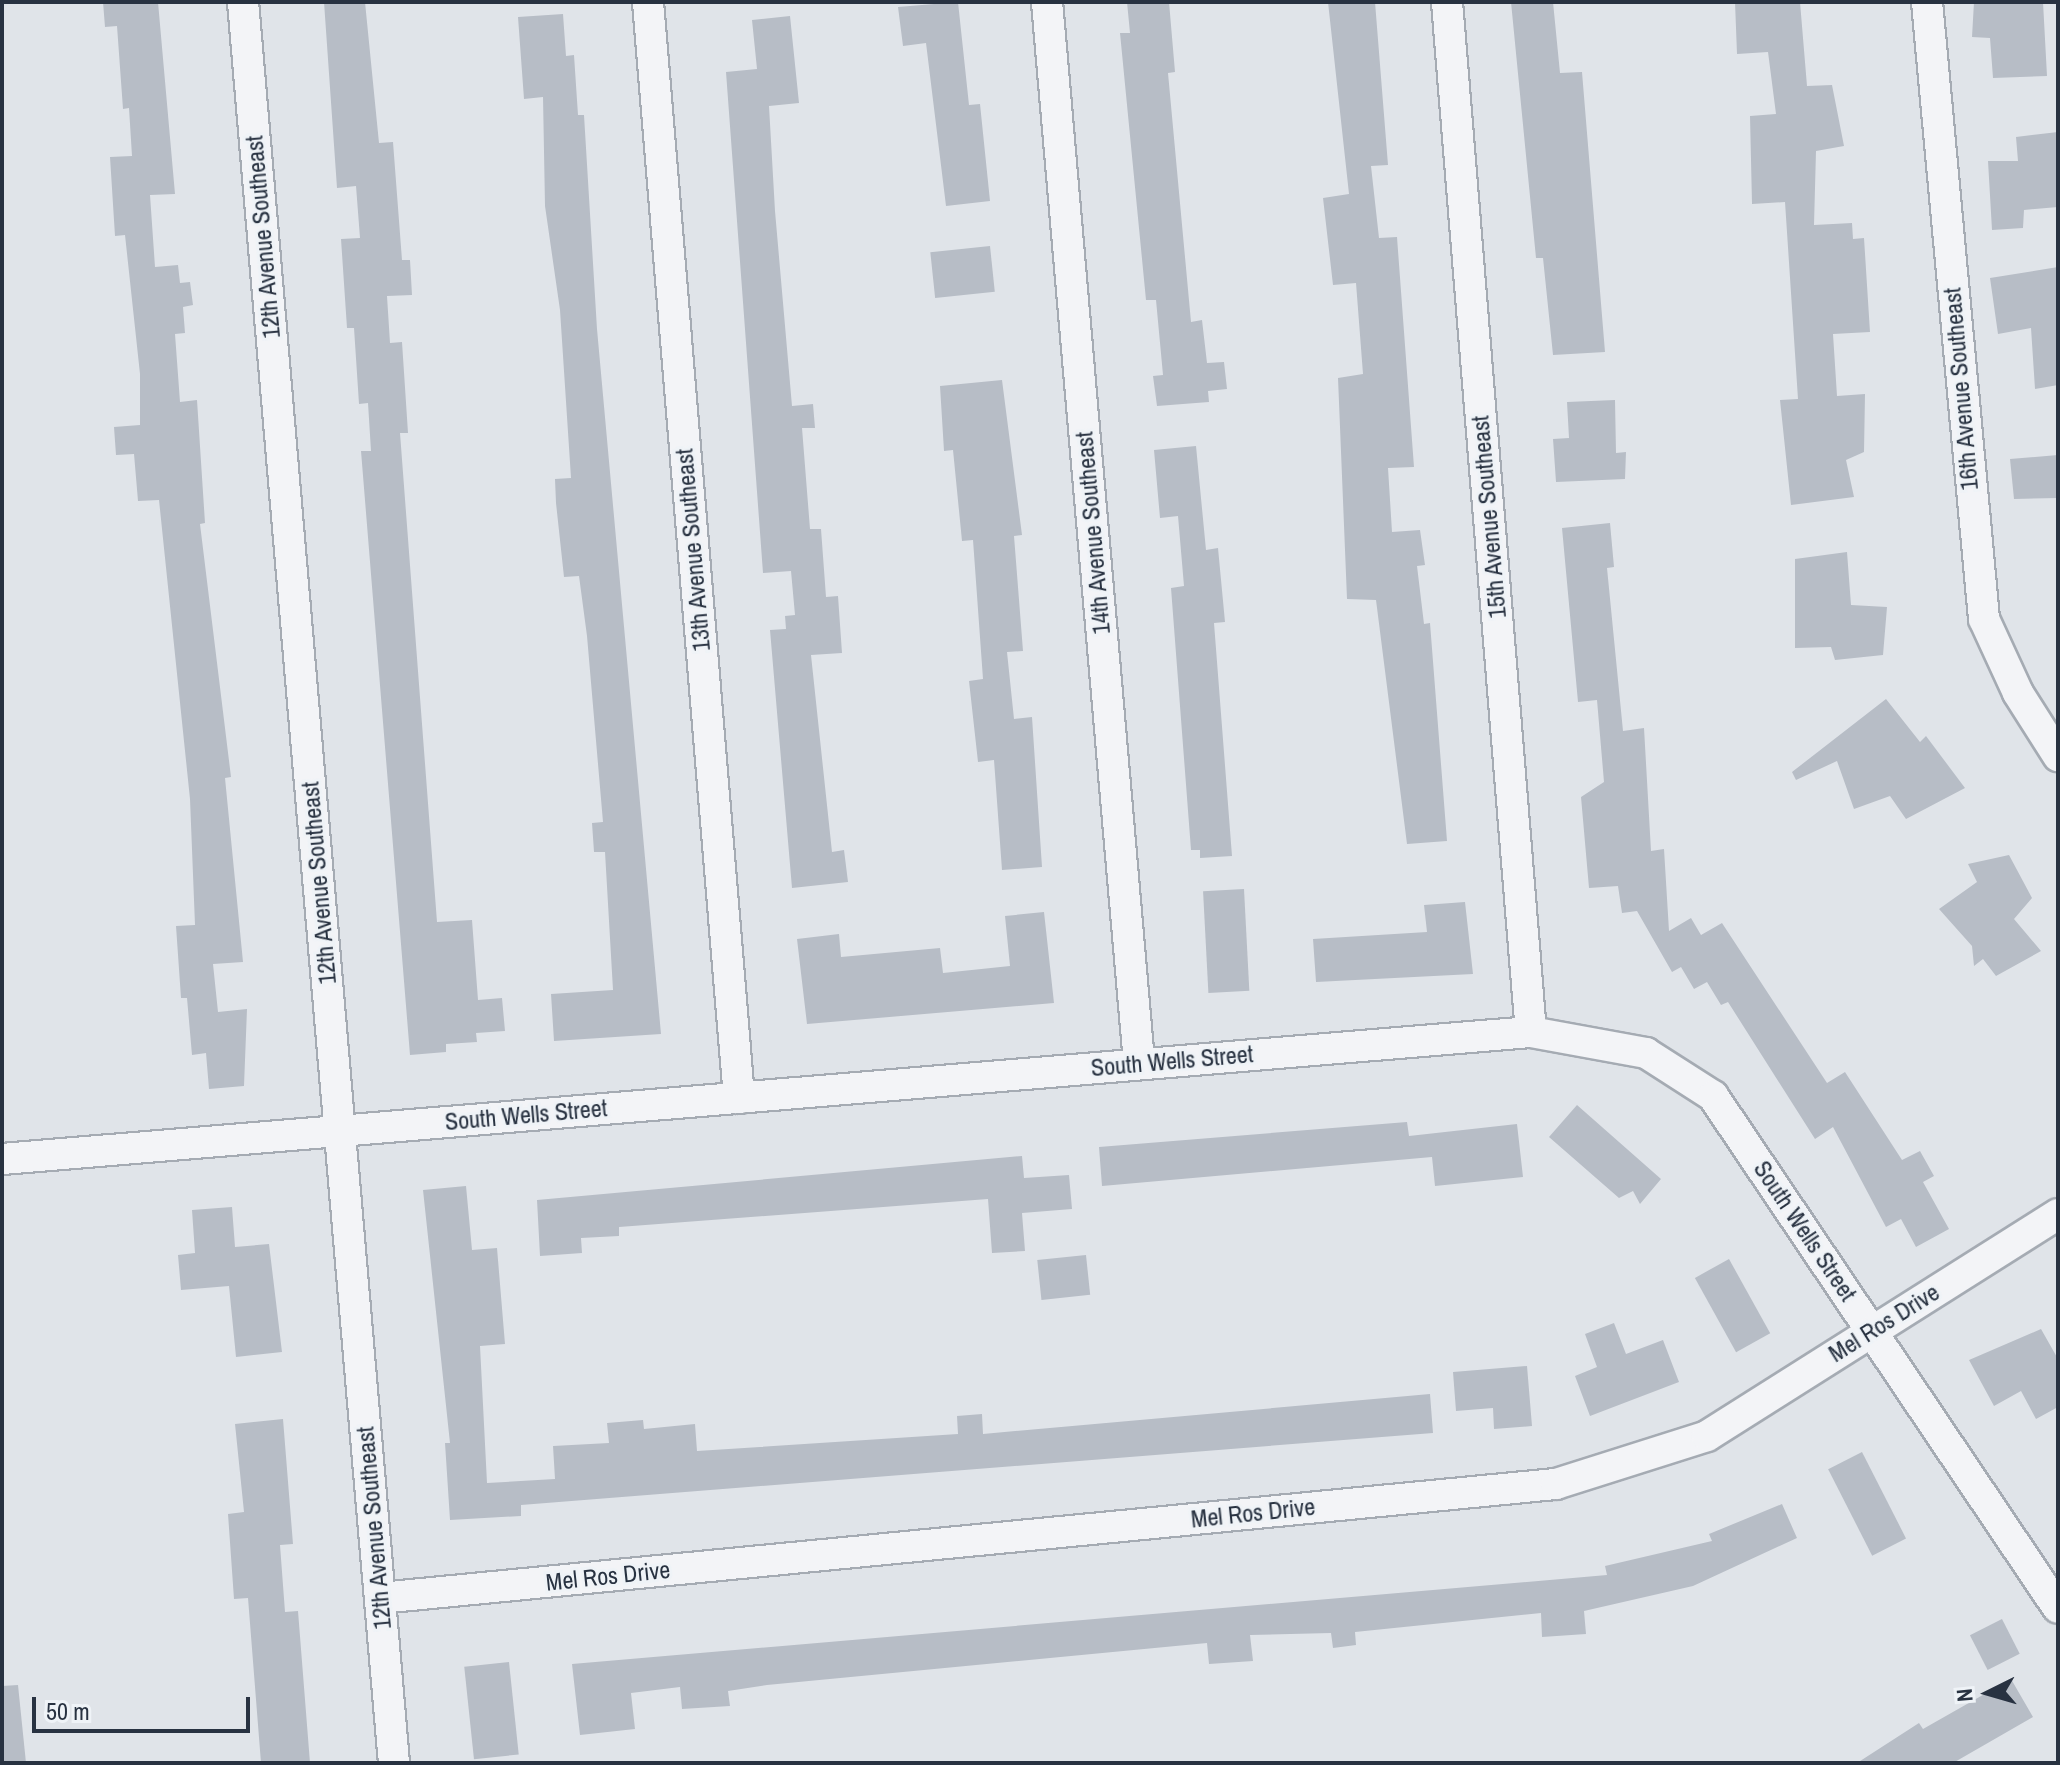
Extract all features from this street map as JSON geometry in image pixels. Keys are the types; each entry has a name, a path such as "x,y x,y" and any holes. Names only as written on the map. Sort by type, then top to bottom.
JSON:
{"street":[{"name":"12th Avenue Southeast","path":"243,2 394,1763"},
{"name":"13th Avenue Southeast","path":"648,2 739,1098"},
{"name":"14th Avenue Southeast","path":"1047,2 1139,1063"},
{"name":"15th Avenue Southeast","path":"1447,2 1531,1032"},
{"name":"16th Avenue Southeast","path":"1927,2 1984,619 2018,693 2058,756"},
{"name":"South Wells Street","path":"2,1159 1531,1032 1646,1053 1713,1096 2058,1608"},
{"name":"Mel Ros Drive","path":"380,1598 1556,1484 1707,1436 2058,1214"}],"building":[{"path":"103,2 158,2 175,194 150,195 155,267 178,265 180,283 190,282 193,305 183,307 185,333 175,334 180,402 197,400 205,523 200,524 231,777 225,778 243,962 213,964 218,1012 247,1009 244,1086 209,1089 206,1053 192,1055 187,998 181,998 176,926 195,925 190,799 159,500 138,501 134,454 116,455 114,427 140,425 140,374 125,235 115,236 110,157 132,156 129,108 123,109 117,26 105,27"},
{"path":"324,2 365,2 379,143 393,142 402,260 410,260 412,295 387,296 390,343 402,342 408,433 400,433 437,922 472,920 478,1000 502,998 505,1031 476,1033 477,1042 446,1044 446,1052 410,1055 361,451 371,451 368,403 359,404 354,328 347,328 341,239 360,238 356,186 337,188"},
{"path":"958,2 969,105 980,104 990,201 946,206 926,43 903,46 898,7"},
{"path":"1127,2 1169,2 1175,72 1168,73 1191,322 1202,320 1207,363 1224,362 1227,389 1208,391 1209,402 1157,406 1153,376 1163,375 1156,300 1146,300 1120,33 1130,33"},
{"path":"1328,2 1375,2 1388,165 1371,166 1379,238 1397,237 1414,467 1388,468 1392,532 1420,530 1425,565 1417,566 1424,624 1430,623 1447,841 1407,844 1376,600 1347,599 1338,378 1363,374 1356,283 1333,285 1323,198 1349,194"},
{"path":"1511,2 1553,2 1560,73 1582,72 1605,352 1553,355 1543,258 1536,258"},
{"path":"1735,2 1800,2 1807,86 1832,85 1844,146 1816,151 1814,225 1852,223 1853,239 1864,238 1870,332 1833,334 1837,396 1865,394 1864,452 1846,460 1854,497 1791,505 1780,400 1798,399 1785,202 1752,204 1750,116 1776,114 1768,52 1737,54"},
{"path":"1974,2 2043,2 2047,76 1993,78 1990,38 1972,37"},
{"path":"563,14 566,56 574,55 578,115 584,115 597,329 661,1034 554,1041 551,994 613,990 605,852 594,852 592,823 603,822 587,636 579,576 564,577 556,503 555,479 571,478 560,310 545,206 543,97 524,99 518,17"},
{"path":"790,16 799,103 769,106 775,211 792,406 813,404 815,428 802,428 810,529 821,529 826,597 838,596 842,653 811,655 832,852 844,850 848,882 792,888 770,630 786,629 785,616 795,615 791,571 763,573 726,72 757,69 752,20"},
{"path":"2058,132 2058,207 2024,210 2023,228 1992,230 1988,161 2018,161 2016,137"},
{"path":"990,246 995,292 935,298 930,252"},
{"path":"2058,267 2058,385 2035,389 2031,328 1998,334 1990,278"},
{"path":"1002,380 1022,535 1014,536 1023,651 1007,652 1014,719 1032,717 1042,867 1002,870 994,760 978,762 969,681 983,679 973,540 962,541 953,450 944,451 940,386"},
{"path":"1615,400 1616,453 1626,452 1625,479 1556,482 1553,439 1569,438 1567,402"},
{"path":"1196,446 1206,550 1218,548 1225,622 1214,623 1232,856 1200,858 1200,850 1191,850 1171,588 1184,586 1178,516 1160,518 1154,450"},
{"path":"2058,455 2058,498 2014,499 2010,459"},
{"path":"1610,523 1614,567 1607,568 1623,731 1644,728 1651,851 1664,849 1669,931 1691,918 1701,935 1722,923 1827,1083 1845,1072 1902,1160 1920,1151 1934,1176 1923,1182 1949,1229 1916,1247 1901,1219 1886,1227 1833,1127 1815,1139 1728,1002 1721,1005 1707,982 1694,989 1681,967 1672,972 1637,911 1622,913 1618,886 1589,888 1581,797 1604,782 1597,700 1578,702 1562,528"},
{"path":"1847,552 1851,605 1887,607 1883,655 1835,660 1831,647 1795,648 1795,559"},
{"path":"1886,699 1920,742 1926,736 1965,788 1906,819 1890,796 1854,809 1837,761 1796,780 1792,772"},
{"path":"2009,855 2032,898 2014,919 2041,951 1996,976 1983,959 1974,966 1972,946 1939,909 1977,882 1968,864"},
{"path":"1244,889 1249,991 1208,993 1203,891"},
{"path":"1465,902 1473,974 1316,982 1313,939 1427,932 1424,905"},
{"path":"1044,912 1054,1003 807,1024 797,939 839,934 841,957 940,948 943,973 1010,966 1005,916"},
{"path":"1577,1105 1661,1179 1640,1204 1633,1191 1619,1198 1549,1137"},
{"path":"1407,1122 1409,1136 1517,1124 1523,1177 1435,1186 1432,1157 1102,1186 1099,1147"},
{"path":"1022,1156 1024,1178 1069,1175 1072,1209 1022,1213 1025,1251 992,1253 988,1199 619,1227 619,1236 581,1238 582,1253 540,1256 537,1200"},
{"path":"466,1186 472,1250 497,1248 505,1344 480,1346 487,1483 555,1479 553,1446 609,1443 607,1423 643,1420 644,1429 695,1424 697,1451 958,1434 957,1416 982,1414 983,1434 1430,1394 1433,1433 521,1505 521,1516 450,1520 445,1443 450,1443 423,1190"},
{"path":"232,1207 235,1247 269,1244 282,1352 236,1357 229,1286 181,1290 178,1255 195,1253 192,1210"},
{"path":"1086,1255 1090,1295 1041,1300 1037,1260"},
{"path":"1729,1259 1770,1333 1736,1352 1695,1278"},
{"path":"1614,1323 1626,1354 1663,1340 1679,1382 1590,1416 1575,1376 1597,1367 1585,1334"},
{"path":"2041,1329 2058,1359 2058,1407 2036,1419 2021,1391 1994,1406 1969,1360"},
{"path":"1527,1366 1532,1426 1494,1429 1493,1408 1456,1411 1453,1372"},
{"path":"283,1419 293,1544 280,1545 285,1612 298,1611 310,1763 261,1763 248,1598 234,1599 228,1514 244,1512 235,1424"},
{"path":"1862,1452 1906,1538 1872,1556 1828,1469"},
{"path":"1782,1504 1797,1538 1693,1586 1584,1611 1586,1634 1542,1637 1541,1613 1355,1632 1356,1645 1333,1648 1331,1633 1250,1635 1253,1661 1209,1664 1207,1643 767,1685 728,1691 730,1706 682,1709 680,1687 631,1693 635,1729 580,1735 572,1664 1607,1575 1605,1566 1712,1541 1709,1534"},
{"path":"2002,1619 2020,1654 1988,1670 1970,1635"},
{"path":"509,1662 519,1754 474,1759 464,1667"},
{"path":"2011,1679 2033,1717 1953,1763 1857,1763 1919,1723 1923,1729"},
{"path":"18,1685 26,1763 2,1763 2,1686"}]}
